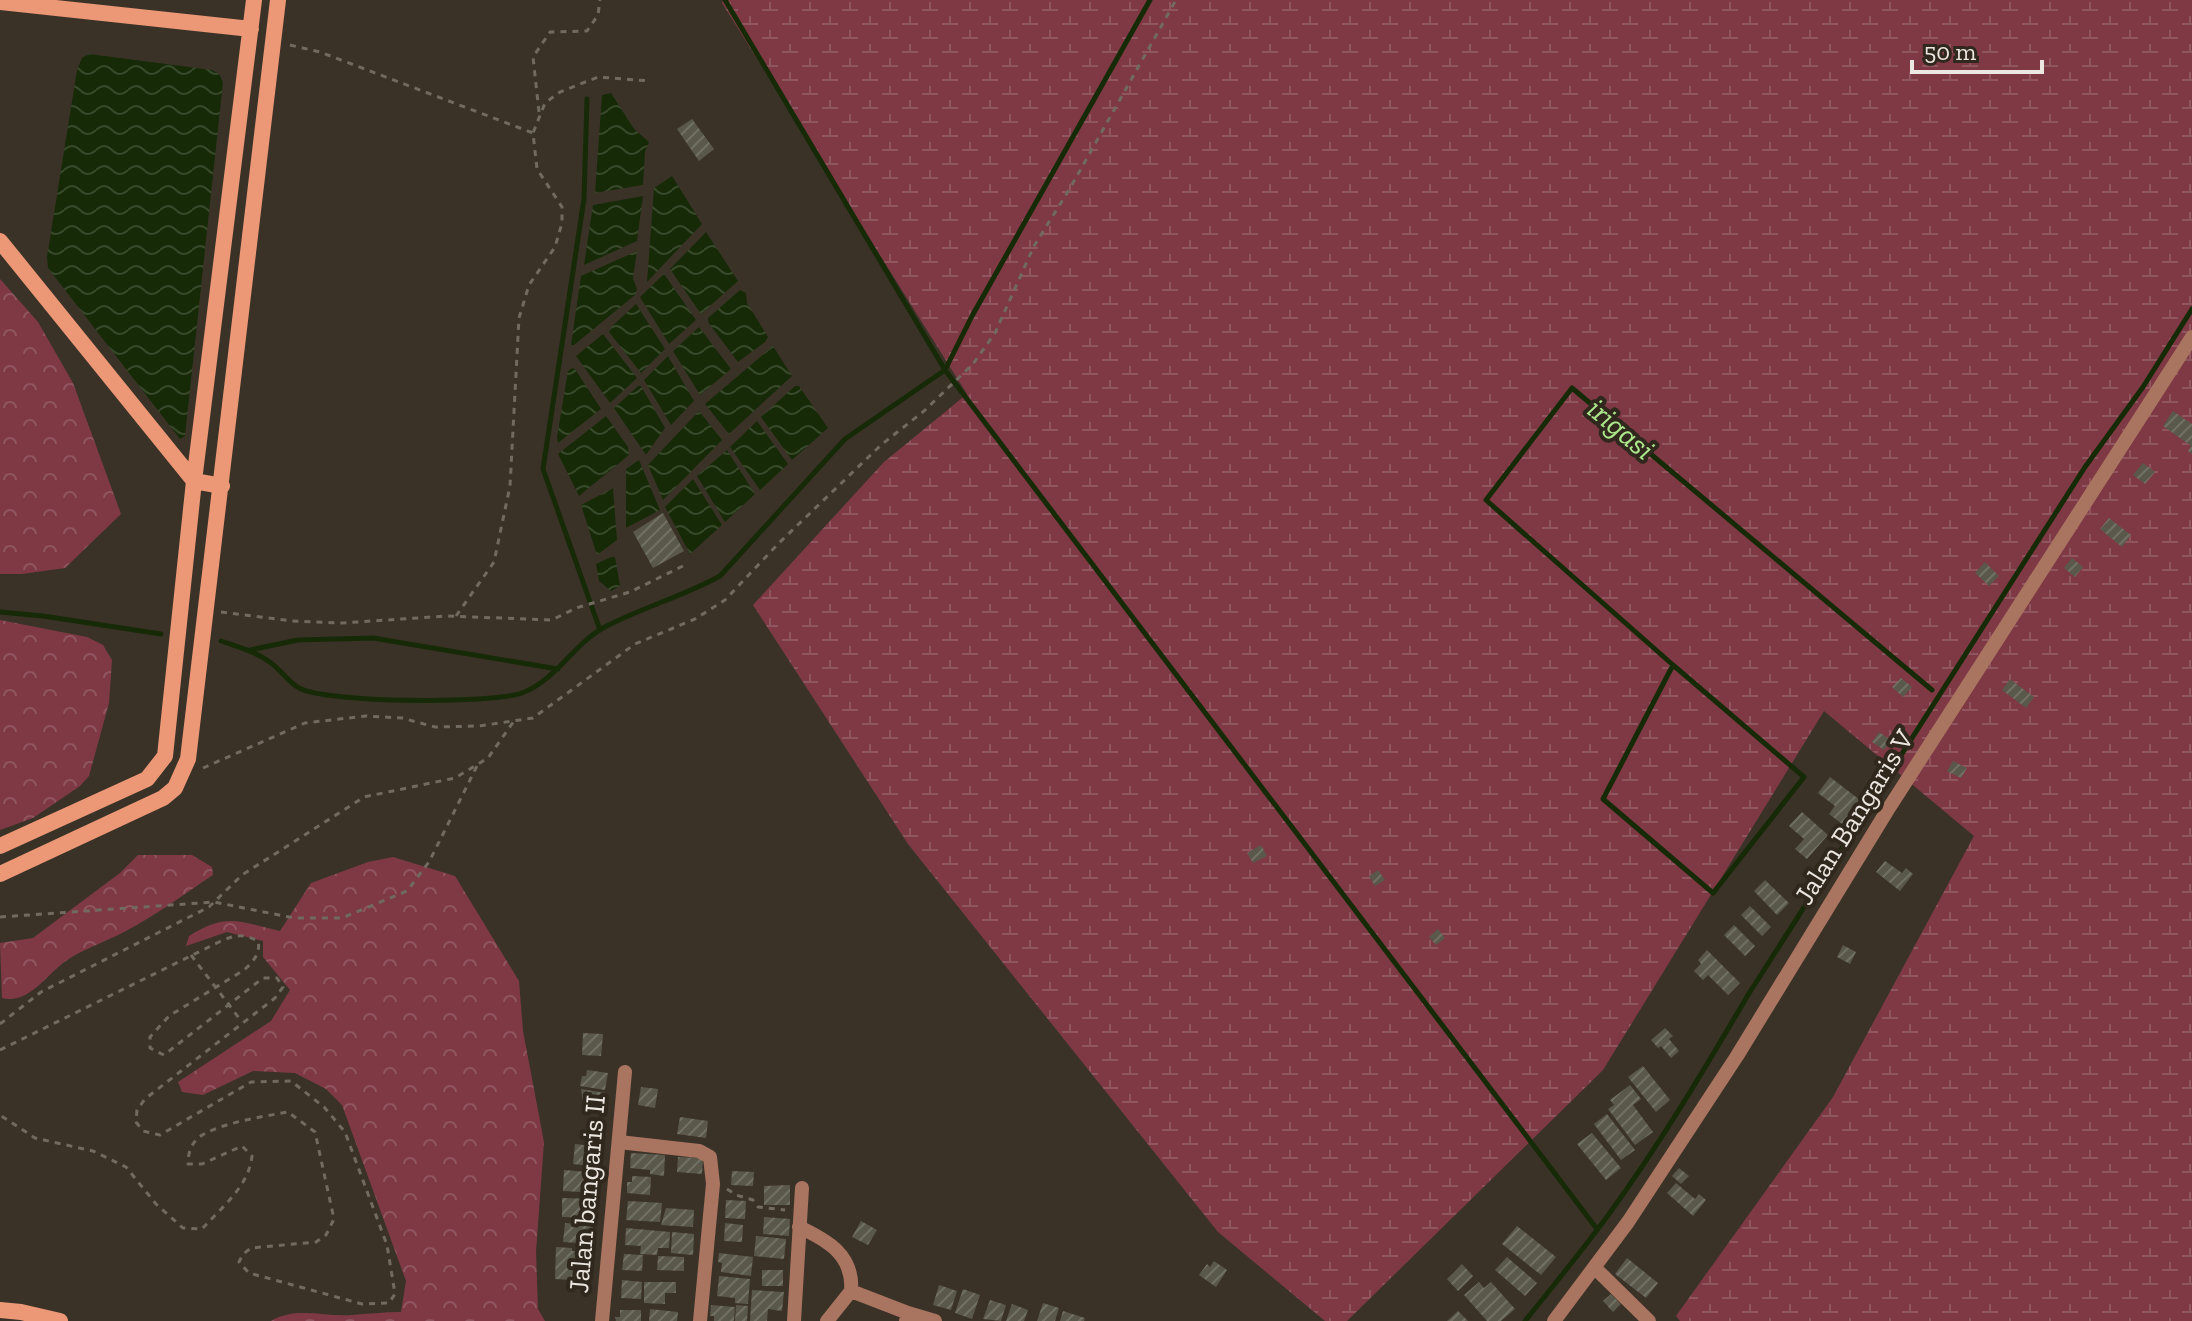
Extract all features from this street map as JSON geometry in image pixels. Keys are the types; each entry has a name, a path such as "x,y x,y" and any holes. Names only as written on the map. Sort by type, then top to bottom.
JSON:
{"main road":[{"path":"0,846 147,779 165,756 194,481 254,0"},
{"path":"0,874 163,798 175,788 188,759 278,0"},
{"path":"0,2 251,29"},
{"path":"0,241 194,481 222,486"},
{"path":"0,1310 60,1321"}],"street":[{"name":"Jalan Bangaris V","path":"1554,1321 1595,1268 1737,1056 1887,811 2192,337"},
{"name":"Jalan bangaris II","path":"602,1321 625,1072"},
{"path":"619,1142 705,1152 710,1157 713,1184 700,1321"},
{"path":"794,1321 802,1188"},
{"path":"799,1227 824,1238 836,1248 852,1278 851,1291 827,1321"},
{"path":"1595,1268 1649,1321"},
{"path":"851,1291 907,1317 935,1321"}],"path":[{"path":"540,116 533,57 550,32 587,31 598,15 600,0"},
{"path":"180,778 305,723 366,716 402,718 435,727 479,726 533,718 635,644 695,619 725,600 869,456 973,364 995,333 1034,246 1085,163 1176,0"},
{"path":"274,44 300,46 320,52 533,133"},
{"path":"456,616 494,562 510,486 519,318 529,285 555,247 562,223 562,207 537,169 533,133 545,103 560,92 598,77 650,81"},
{"path":"206,609 304,622 386,622 456,616 552,620 630,592 687,564"},
{"path":"0,1024 41,992 209,907 242,875 364,797 455,778 488,758 514,721"},
{"path":"0,917 214,902 294,918 342,918 407,891 429,862 479,763"},
{"path":"0,1050 234,935 248,935 258,941 260,948 253,962 169,1016 150,1037 150,1048 164,1055 263,978 277,978 283,987 275,998 145,1099 137,1110 136,1122 143,1131 160,1135 251,1082 291,1081 324,1107 345,1132 387,1245 395,1294 389,1303 362,1304 249,1273 239,1262 251,1248 316,1242 326,1235 334,1219 315,1132 288,1112 239,1121 197,1138 188,1153 188,1164 202,1164 242,1146 252,1156 250,1173 202,1229 183,1228 156,1204 126,1167 93,1151 35,1138 0,1115"},
{"path":"191,955 243,1023"},
{"path":"713,1184 722,1185 736,1195 753,1200 758,1207 800,1211"}],"green space":[{"path":"723,0 2192,0 2192,1321 1680,1321 1676,1316 1833,1097 1974,836 1824,711 1603,1070 1347,1321 1325,1321 1218,1232 908,844 753,605 884,462 967,394 722,3"},
{"path":"0,279 38,322 73,383 121,514 65,568 0,574"},
{"path":"0,620 87,637 103,645 112,660 109,703 89,776 80,786 33,818 0,830"},
{"path":"138,855 192,855 212,867 213,875 136,926 70,958 28,994 2,998 0,943 33,938 120,873"},
{"path":"393,857 455,876 519,981 523,1031 544,1142 536,1252 538,1309 545,1321 271,1321 300,1313 341,1315 401,1312 406,1281 342,1105 326,1089 295,1073 253,1071 203,1095 182,1092 178,1082 271,1021 290,990 263,957 263,941 227,932 186,946 189,936 224,921 280,931 311,883 368,862"}],"water":[{"path":"89,54 212,70 219,74 223,82 185,436 180,439 48,268 47,257 77,70 82,58"},
{"path":"611,93 634,129 649,142 645,152 643,185 595,193 602,95"},
{"path":"672,176 702,224 647,282 654,188"},
{"path":"643,196 637,241 584,265 593,205"},
{"path":"706,232 738,281 701,314 670,269"},
{"path":"637,251 633,278 637,289 635,295 571,345 581,276"},
{"path":"664,274 696,320 669,344 640,297"},
{"path":"740,290 746,293 747,303 768,337 738,362 708,318"},
{"path":"636,304 665,349 641,373 609,332"},
{"path":"699,327 731,369 700,395 673,351"},
{"path":"603,334 637,378 610,403 576,356"},
{"path":"773,346 792,376 729,434 705,404"},
{"path":"668,356 694,401 671,425 644,380"},
{"path":"572,368 601,409 558,443 568,371"},
{"path":"641,386 665,428 646,455 614,408"},
{"path":"795,386 799,386 828,428 792,460 761,417"},
{"path":"699,411 722,440 663,500 648,465"},
{"path":"606,416 628,447 629,455 579,496 558,454"},
{"path":"757,421 788,464 760,490 730,447"},
{"path":"727,450 755,494 725,522 697,476"},
{"path":"639,460 660,510 626,528 626,469"},
{"path":"693,479 722,525 690,554 665,507"},
{"path":"613,488 617,540 597,555 581,505"},
{"path":"615,557 620,586 611,591 599,581 596,564"}],"building":[{"path":"692,119 714,149 699,161 677,129"},
{"path":"2173,411 2192,424 2192,454 2188,451 2191,446 2163,426"},
{"path":"2143,463 2155,472 2145,484 2133,475"},
{"path":"663,513 684,551 653,568 633,532"},
{"path":"2109,518 2131,535 2122,547 2100,529"},
{"path":"2072,558 2083,567 2075,577 2064,568"},
{"path":"1985,562 1999,576 1989,586 1975,573"},
{"path":"1901,678 1912,687 1903,697 1892,687"},
{"path":"2010,679 2034,697 2026,708 2002,690"},
{"path":"1879,732 1891,740 1884,750 1872,742"},
{"path":"1953,761 1967,768 1961,778 1947,771"},
{"path":"1830,777 1860,800 1842,824 1829,814 1835,806 1818,793"},
{"path":"1802,812 1828,835 1807,859 1795,849 1804,839 1789,826"},
{"path":"1261,845 1267,856 1253,863 1247,853"},
{"path":"1885,861 1902,873 1906,868 1913,874 1900,891 1876,872"},
{"path":"1378,870 1385,880 1375,886 1369,876"},
{"path":"1765,880 1789,903 1777,915 1754,891"},
{"path":"1750,906 1771,927 1762,936 1741,915"},
{"path":"1734,925 1755,946 1745,956 1724,935"},
{"path":"1438,929 1445,938 1436,945 1429,937"},
{"path":"1843,945 1856,952 1850,964 1837,957"},
{"path":"1707,950 1740,983 1728,995 1708,975 1703,980 1694,971"},
{"path":"1665,1028 1673,1036 1669,1039 1679,1051 1671,1058 1651,1040"},
{"path":"583,1033 603,1034 601,1056 582,1055"},
{"path":"1643,1066 1670,1100 1656,1112 1628,1077"},
{"path":"587,1070 608,1073 605,1090 580,1086"},
{"path":"1630,1085 1641,1099 1633,1105 1653,1132 1635,1145 1608,1109 1614,1105 1610,1100"},
{"path":"641,1087 658,1089 655,1108 638,1105"},
{"path":"581,1089 605,1093 604,1106 583,1103"},
{"path":"1607,1114 1635,1150 1621,1160 1594,1124"},
{"path":"680,1117 708,1121 706,1138 677,1134"},
{"path":"1592,1133 1621,1168 1606,1180 1577,1144"},
{"path":"575,1144 601,1147 598,1167 573,1164"},
{"path":"631,1153 665,1155 664,1176 650,1174 650,1170 630,1168"},
{"path":"678,1157 703,1158 702,1174 677,1172"},
{"path":"1679,1168 1689,1176 1681,1184 1672,1176"},
{"path":"564,1170 599,1173 597,1193 563,1191"},
{"path":"732,1171 754,1172 753,1186 731,1185"},
{"path":"632,1176 651,1177 650,1195 627,1193 627,1182 632,1182"},
{"path":"1676,1183 1695,1199 1699,1194 1706,1200 1693,1216 1667,1193"},
{"path":"790,1185 790,1205 764,1205 764,1186"},
{"path":"562,1198 596,1199 596,1218 562,1217"},
{"path":"726,1200 746,1201 745,1219 725,1218"},
{"path":"628,1201 662,1203 660,1222 626,1220"},
{"path":"666,1208 694,1210 693,1227 661,1225"},
{"path":"764,1217 790,1219 789,1236 763,1234"},
{"path":"861,1221 877,1230 868,1245 852,1237"},
{"path":"565,1223 593,1225 592,1244 563,1242"},
{"path":"725,1223 743,1225 742,1242 724,1241"},
{"path":"1517,1226 1556,1257 1541,1275 1502,1244"},
{"path":"626,1228 670,1232 669,1248 658,1248 657,1255 640,1254 641,1246 625,1245"},
{"path":"672,1232 694,1234 693,1255 671,1253"},
{"path":"756,1236 786,1239 784,1259 754,1256"},
{"path":"556,1247 592,1252 591,1271 573,1270 572,1280 555,1279"},
{"path":"719,1253 753,1257 751,1276 721,1272"},
{"path":"624,1254 643,1255 642,1271 622,1270"},
{"path":"658,1256 684,1257 684,1271 657,1270"},
{"path":"1507,1257 1537,1283 1525,1296 1495,1270"},
{"path":"1627,1258 1658,1283 1646,1298 1615,1274"},
{"path":"1214,1261 1227,1270 1216,1287 1199,1275 1207,1264 1210,1267"},
{"path":"1462,1264 1473,1276 1458,1291 1447,1279"},
{"path":"762,1270 783,1270 783,1286 762,1286"},
{"path":"719,1276 750,1279 748,1304 735,1303 735,1298 717,1296"},
{"path":"622,1280 642,1282 641,1299 621,1298"},
{"path":"644,1282 676,1282 676,1293 665,1293 665,1304 644,1303"},
{"path":"1479,1282 1484,1288 1491,1282 1515,1309 1501,1321 1487,1321 1464,1295"},
{"path":"939,1285 957,1291 951,1310 933,1305"},
{"path":"963,1289 980,1295 972,1319 955,1313"},
{"path":"752,1290 784,1292 782,1311 768,1309 767,1321 750,1321"},
{"path":"1611,1294 1621,1304 1613,1312 1603,1301"},
{"path":"990,1300 1006,1305 1001,1321 983,1319"},
{"path":"1043,1303 1059,1308 1055,1321 1037,1321"},
{"path":"1012,1304 1028,1310 1024,1321 1006,1321"},
{"path":"711,1305 735,1307 734,1321 714,1321 714,1316 710,1316"},
{"path":"736,1305 748,1306 747,1321 735,1321"},
{"path":"650,1309 678,1312 677,1321 649,1321"},
{"path":"620,1310 641,1310 641,1321 616,1321"},
{"path":"1063,1311 1085,1318 1084,1321 1060,1321"},
{"path":"1458,1311 1468,1321 1447,1321"}],"waterway":[{"path":"725,0 945,370 1597,1229"},
{"path":"221,641 260,656 299,688 315,693 409,700 505,697 522,693 545,680 603,628 720,576 845,439 945,370 972,316 1150,0"},
{"path":"587,99 584,199 543,469 600,630"},
{"path":"1525,1321 1599,1228 1646,1161 1748,995 2085,467 2143,387 2192,309"},
{"name":"irigasi","path":"1673,665 1804,777 1713,893 1603,799 1673,665 1486,500 1572,388 1932,690"},
{"path":"0,612 161,634"},
{"path":"250,650 298,640 373,638 558,669"}]}
